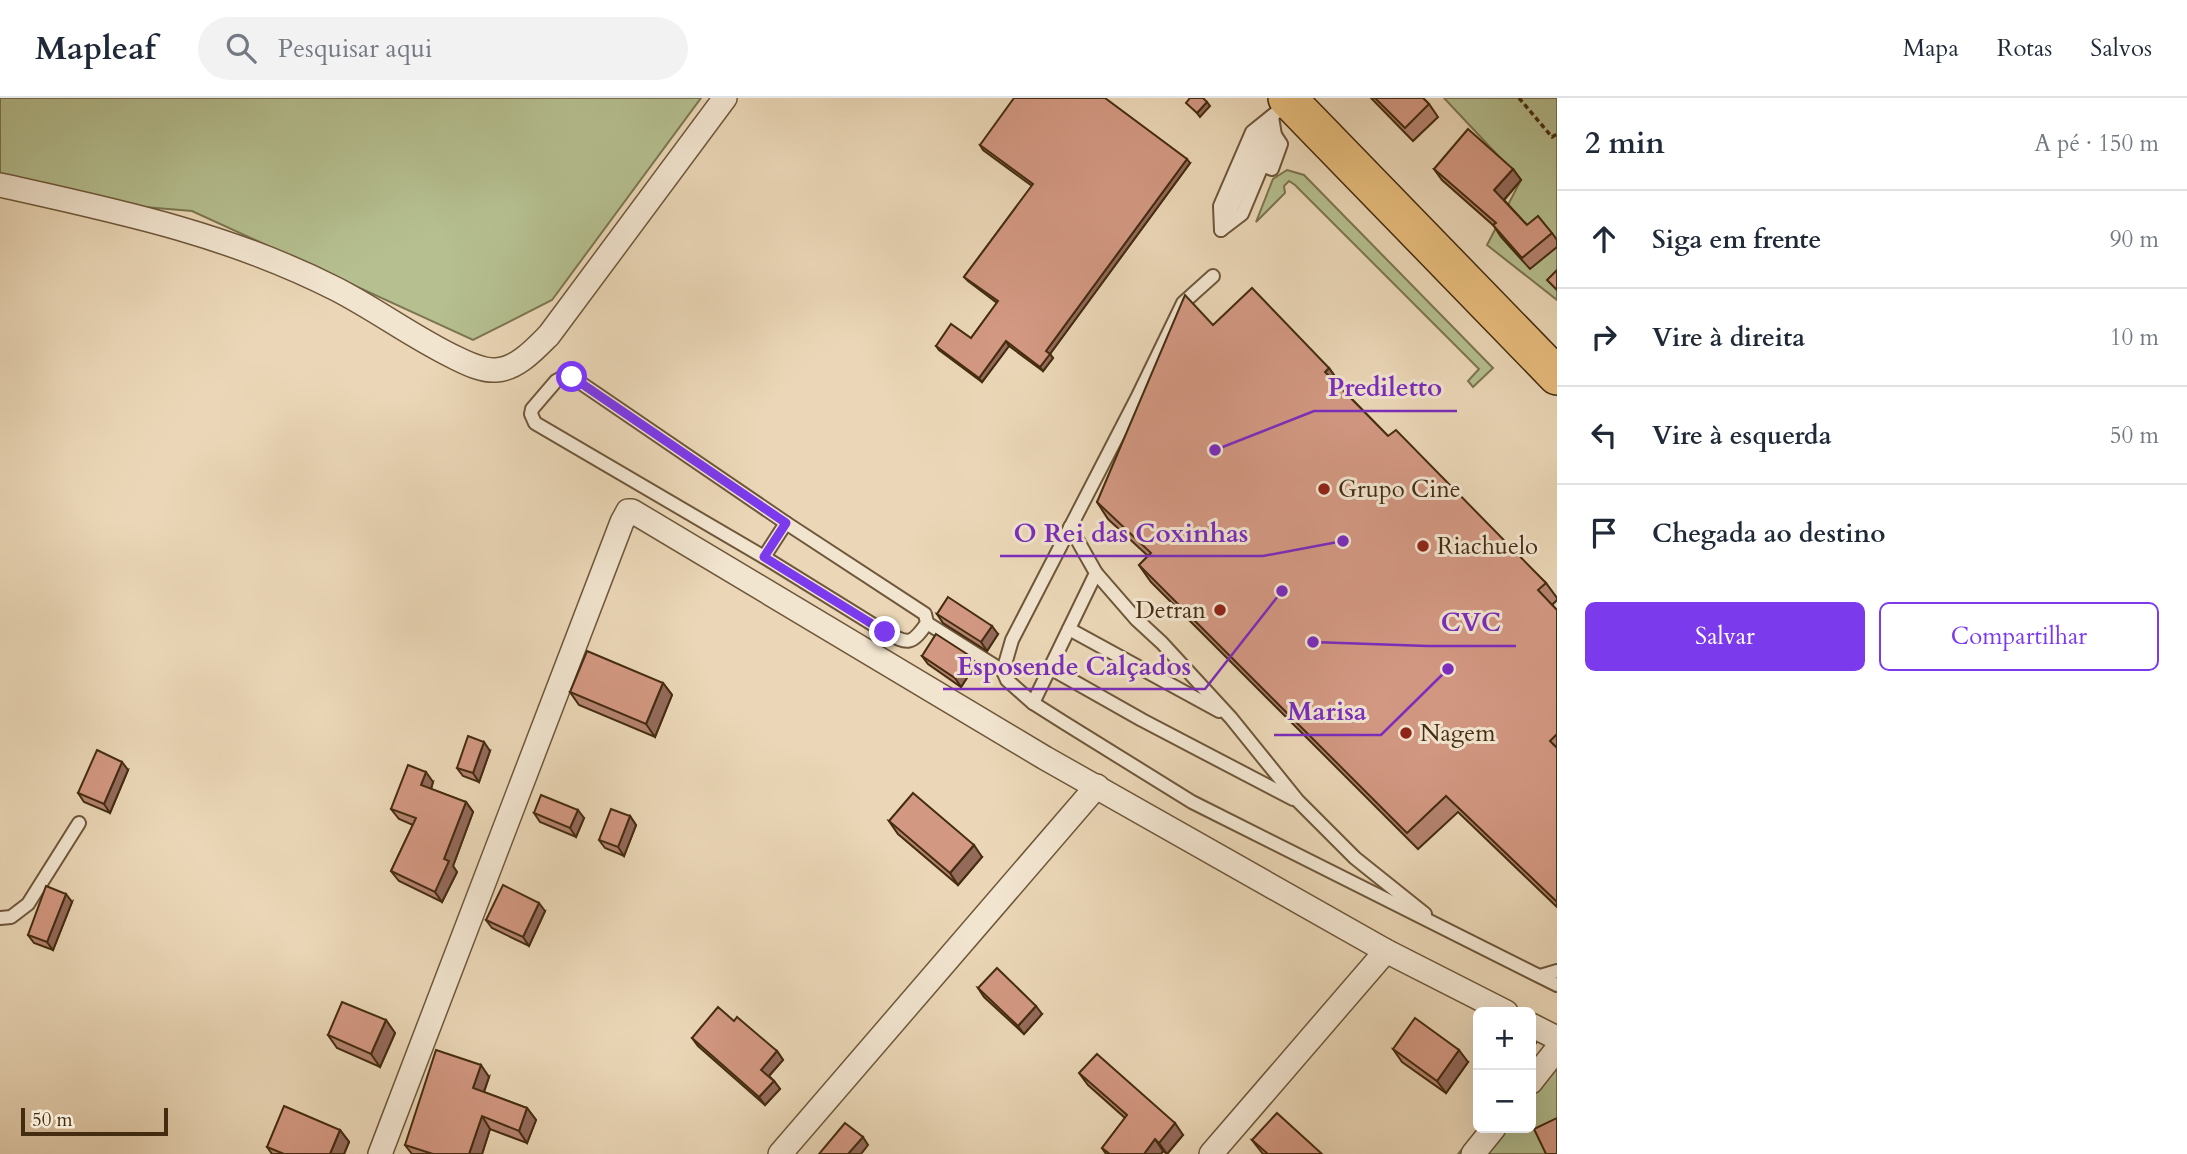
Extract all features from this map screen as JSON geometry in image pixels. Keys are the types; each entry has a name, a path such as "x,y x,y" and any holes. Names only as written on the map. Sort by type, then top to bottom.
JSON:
{"main road":[{"path":"1281,104 1557,376"}],"street":[{"path":"0,184 192,231 270,258 338,290 426,344 472,365 496,370 515,364 549,335 724,98"},
{"path":"380,1154 628,511 637,512 1045,758 1386,951 1496,1007"},
{"path":"780,1154 1097,786"},
{"path":"1211,1154 1386,951"},
{"path":"1536,1028 1557,1038"},
{"path":"1536,1076 1557,1049"},
{"path":"1473,1154 1490,1133"}],"lane":[{"path":"1281,104 1252,132 1252,161 1242,214 1221,230 1220,206 1252,161 1275,135 1281,104"},
{"path":"1003,671 1012,640 1137,398 1182,303 1213,276"},
{"path":"927,624 914,640 904,642 885,632 764,557 535,423 532,409 556,381 565,376 572,377 925,614 927,624 1003,671 1007,680 1033,703 1192,802 1557,985"},
{"path":"764,557 786,523"},
{"path":"1070,527 1096,573 1231,718 1298,801 1355,858 1453,934"},
{"path":"1033,703 1096,573"},
{"path":"1069,629 1231,718"},
{"path":"1050,668 1142,720 1298,801"},
{"path":"0,918 12,917 28,904 79,823"},
{"path":"1540,976 1557,971"}],"path":[{"path":"1519,98 1552,137 1557,134"}],"green space":[{"path":"0,98 701,98 552,300 473,340 192,211 0,195"},
{"path":"1444,98 1557,98 1557,300 1487,245 1521,180"},
{"path":"1287,170 1304,175 1493,368 1473,387 1468,381 1479,369 1295,185 1289,181 1284,186 1285,193 1256,222 1273,179"},
{"path":"1557,1042 1557,1154 1458,1154 1477,1133 1536,1133 1536,1066"}],"building":[{"path":"1014,98 1105,98 1187,159 1046,351 1050,354 1040,367 1006,341 979,378 936,346 951,324 971,338 998,301 964,277 1033,184 980,145"},
{"path":"1190,98 1203,98 1207,102 1197,113 1186,103"},
{"path":"1375,98 1423,98 1429,104 1405,128"},
{"path":"1468,129 1513,169 1494,190 1527,225 1538,216 1552,233 1522,258 1493,225 1496,223 1434,169"},
{"path":"1557,270 1557,290 1547,280"},
{"path":"1252,288 1329,368 1325,372 1388,436 1396,430 1546,583 1538,590 1557,610 1557,734 1550,741 1557,748 1557,902 1446,796 1407,833 1139,565 1151,553 1097,502 1185,295 1213,325"},
{"path":"948,597 992,626 981,642 937,614"},
{"path":"936,634 970,656 955,678 922,656"},
{"path":"587,651 663,683 646,724 570,692"},
{"path":"468,736 484,742 473,773 457,768"},
{"path":"97,750 122,762 104,804 78,793"},
{"path":"408,765 426,772 421,785 466,802 444,859 449,861 435,892 391,871 416,818 391,809"},
{"path":"913,793 974,845 950,873 889,821"},
{"path":"541,795 578,810 570,828 534,813"},
{"path":"611,809 630,816 618,847 599,840"},
{"path":"503,885 539,903 523,937 486,920"},
{"path":"46,886 66,894 47,942 28,935"},
{"path":"997,968 1036,1006 1018,1026 978,988"},
{"path":"342,1002 386,1020 371,1054 328,1035"},
{"path":"718,1007 734,1021 737,1017 777,1051 761,1070 774,1081 759,1097 692,1038"},
{"path":"1415,1018 1459,1050 1437,1081 1393,1049"},
{"path":"436,1050 481,1065 473,1088 527,1108 519,1131 482,1116 469,1154 433,1154 405,1145"},
{"path":"1097,1054 1175,1123 1159,1143 1155,1139 1144,1154 1110,1154 1102,1148 1127,1115 1079,1073"},
{"path":"284,1106 340,1130 330,1154 284,1154 267,1147"},
{"path":"1277,1113 1322,1154 1268,1154 1252,1140"},
{"path":"1557,1118 1557,1154 1546,1154 1536,1128"},
{"path":"845,1123 863,1137 848,1154 819,1154"}],"place":[{"name":"Prediletto","path":"1215,450"},
{"name":"Grupo Cine","path":"1324,489"},
{"name":"O Rei das Coxinhas","path":"1343,541"},
{"name":"Riachuelo","path":"1423,546"},
{"name":"Esposende Calçados","path":"1282,591"},
{"name":"Detran","path":"1220,610"},
{"name":"CVC","path":"1313,642"},
{"name":"Marisa","path":"1448,669"},
{"name":"Nagem","path":"1406,733"}],"route":[{"path":"572,377 786,523 764,557 885,632"}]}
